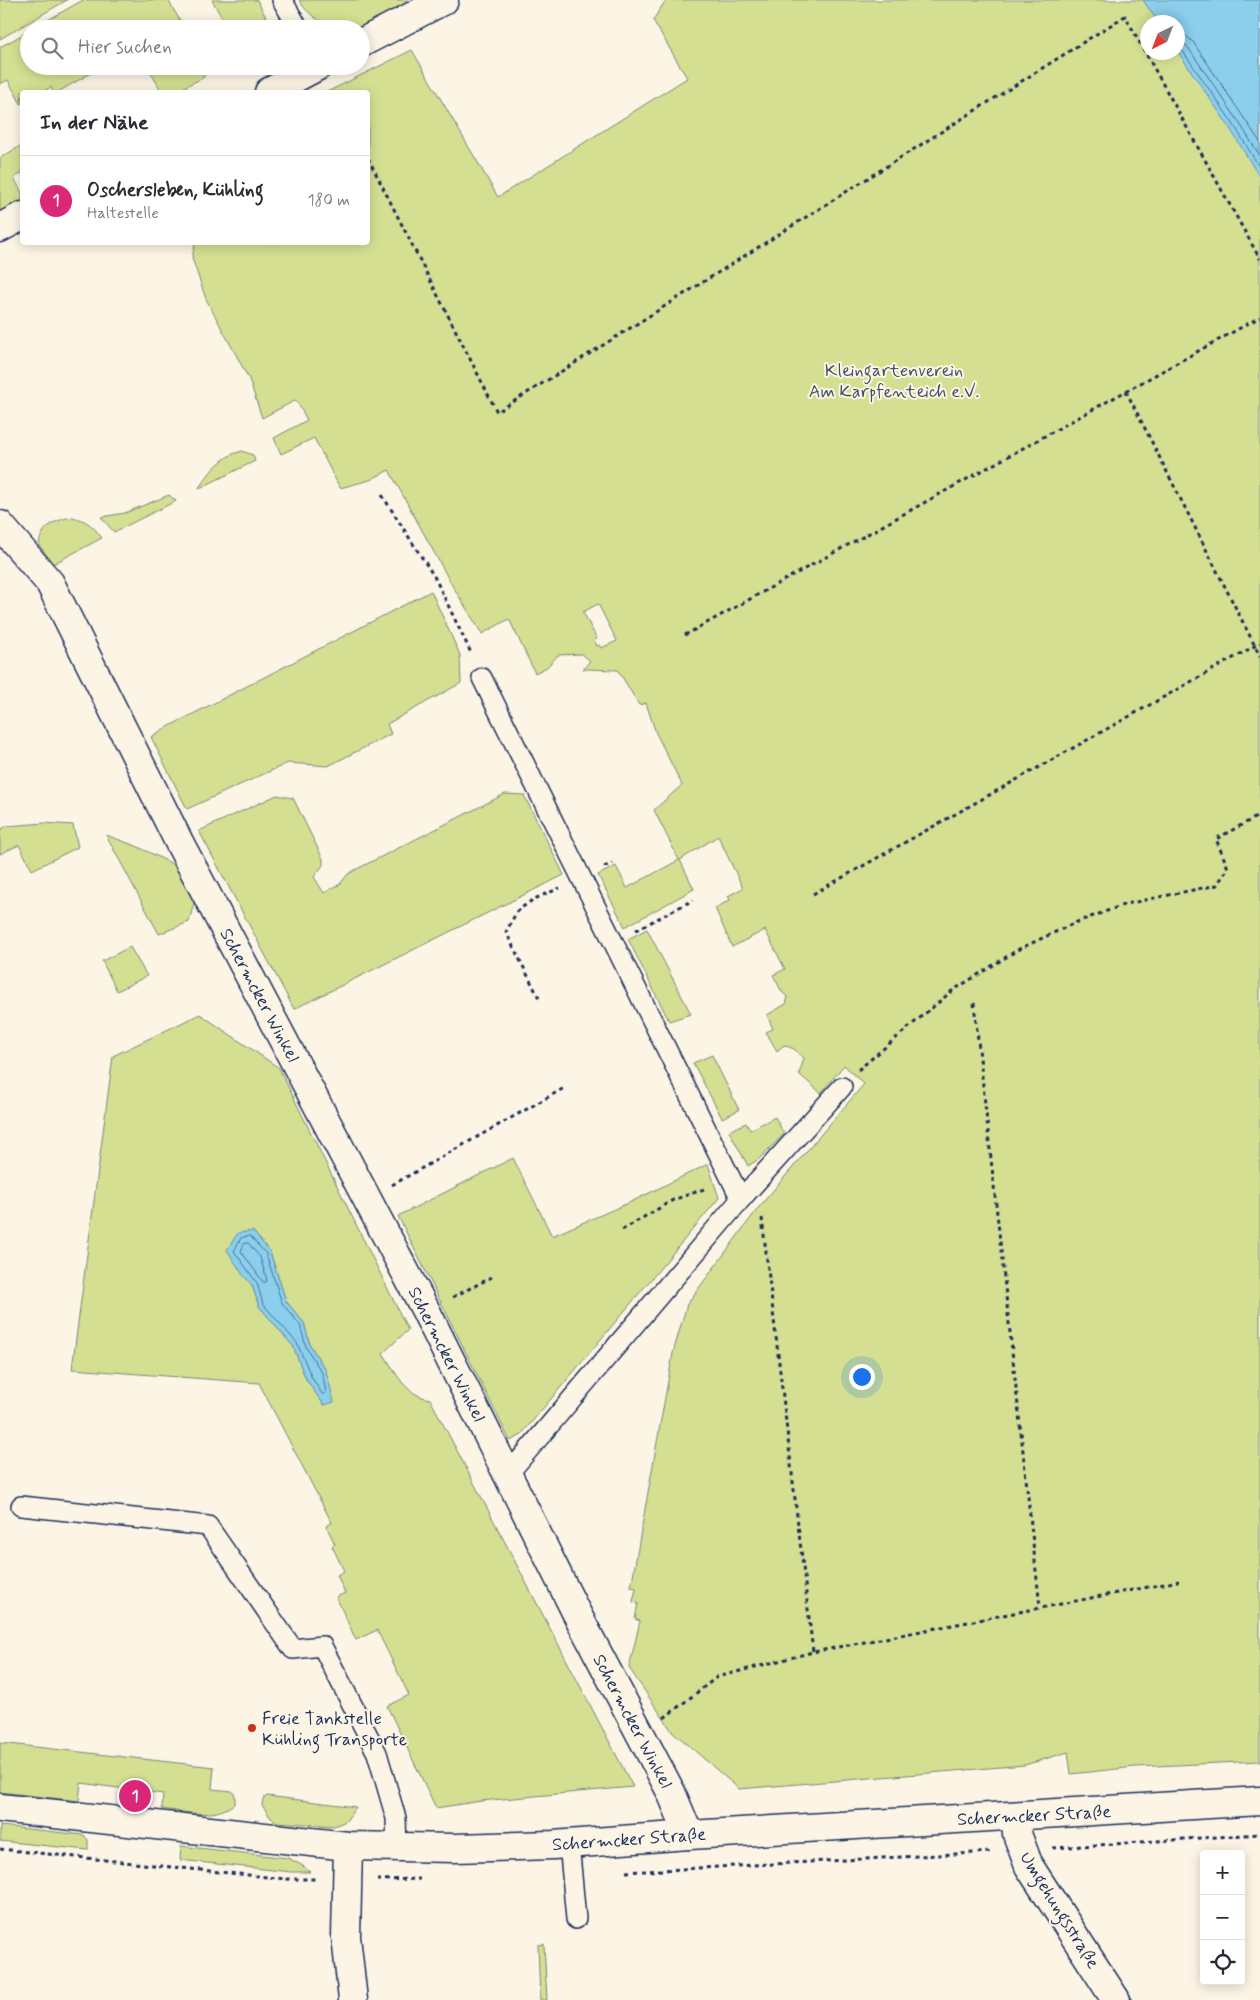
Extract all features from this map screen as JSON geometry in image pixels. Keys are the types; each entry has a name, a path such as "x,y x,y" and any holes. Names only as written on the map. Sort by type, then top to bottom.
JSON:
{"street":[{"path":"370,39 444,0"},
{"path":"273,90 301,75"},
{"path":"0,228 20,217"},
{"name":"Schermcker Winkel","path":"0,524 50,583 179,842 366,1201 426,1311 576,1612 671,1792 689,1835"},
{"name":"Schermcker Straße","path":"0,1808 348,1846 465,1848 569,1844 689,1835 1260,1801"},
{"name":"Umgehungsstraße","path":"1016,1816 1017,1834 1029,1866 1116,2000"},
{"path":"348,1846 346,1937 353,2000"}],"lane":[{"path":"282,0 294,20"},
{"path":"482,678 741,1199"},
{"path":"508,1474 741,1199 842,1086"},
{"path":"21,1506 208,1526 293,1649 322,1646 377,1753 396,1818 397,1848"},
{"path":"569,1844 576,1919"}],"path":[{"path":"370,162 497,412 1125,16 1260,258"},
{"path":"685,635 1260,318"},
{"path":"1126,391 1260,656"},
{"path":"382,495 435,578 482,678"},
{"path":"813,894 1260,643"},
{"path":"842,1086 861,1065 952,991 1019,949 1077,922 1126,904 1217,885 1228,868 1216,840 1260,815"},
{"path":"539,998 506,932 516,911 534,899 583,878"},
{"path":"614,943 656,918 693,900"},
{"path":"974,1003 1040,1607"},
{"path":"366,1201 410,1174 566,1087"},
{"path":"622,1230 673,1200 731,1179"},
{"path":"762,1218 813,1652"},
{"path":"426,1311 492,1277"},
{"path":"640,1734 717,1677 813,1652 1179,1581"}],"green space":[{"path":"0,0 67,0 33,20 20,20 20,27 0,39"},
{"path":"83,0 168,0 180,20 48,20"},
{"path":"212,0 257,0 267,20 223,20"},
{"path":"299,0 408,0 412,5 370,25 370,20 320,20 310,14"},
{"name":"Kleingartenverein Am Karpfenteich e.V.","path":"666,0 1260,0 1260,1761 1135,1767 1071,1774 1068,1752 1025,1765 739,1789 672,1731 629,1668 640,1621 635,1619 638,1603 633,1602 636,1588 631,1587 673,1353 687,1304 759,1207 864,1084 844,1065 821,1093 799,1074 804,1058 794,1049 784,1045 777,1051 766,1032 773,1029 767,1015 786,1004 788,997 782,992 773,975 785,969 765,930 732,947 715,908 730,900 728,896 743,888 718,836 680,860 694,889 625,927 598,875 616,866 627,888 679,860 654,810 682,785 656,733 646,703 639,705 618,670 583,669 590,661 582,654 558,655 547,667 535,673 509,619 482,634 452,585 389,470 370,480 340,488 314,438 281,454 274,438 307,420 296,400 262,418 249,379 206,299 192,258 195,245 370,245 370,90 331,90 361,75 370,75 370,71 412,50 498,197 687,78 653,20","holes":["598,604 617,641 601,648 599,645 597,646 594,640 597,639 583,612"]},
{"path":"20,36 20,75 87,75 61,90 52,90 51,87 46,90 20,90 20,102 8,80 0,84 0,47"},
{"path":"152,75 204,75 204,77 179,90 161,90"},
{"path":"20,146 20,174 14,178 20,189 20,204 0,214 0,158"},
{"path":"242,451 253,455 255,461 198,489 222,461"},
{"path":"169,495 176,501 114,532 101,517 125,513"},
{"path":"72,517 89,524 102,538 53,564 39,545 40,538 50,525"},
{"path":"431,591 460,655 461,683 387,724 391,734 328,766 288,763 187,809 151,737"},
{"path":"505,794 524,795 564,875 294,1009 199,831 277,795 293,798 323,859 323,865 314,877 324,893 340,884 348,874 355,870"},
{"path":"45,823 73,825 78,847 32,870 19,845 0,854 0,830 7,826"},
{"path":"106,835 136,846 179,867 195,899 189,922 159,934"},
{"path":"647,929 691,1014 669,1021 628,939"},
{"path":"130,947 147,976 117,991 102,961"},
{"path":"200,1014 279,1068 408,1330 383,1353 407,1388 430,1399 633,1787 481,1801 436,1808 387,1706 409,1695 377,1630 356,1640 336,1597 345,1593 337,1575 344,1571 332,1546 335,1544 326,1526 332,1523 259,1383 72,1369 113,1056","holes":["270,1252 286,1301 304,1323 310,1345 326,1371 324,1405 306,1379 293,1346 259,1306 252,1285"]},
{"path":"712,1055 739,1110 722,1118 693,1063"},
{"path":"775,1117 784,1134 759,1159 748,1166 729,1131 746,1123 750,1130"},
{"path":"513,1158 552,1236 633,1201 708,1164 719,1198 520,1436 510,1441 398,1216"},
{"path":"0,1743 214,1767 212,1789 232,1791 235,1795 235,1803 219,1812 200,1814 181,1812 162,1809 163,1794 81,1783 79,1801 0,1792"},
{"path":"267,1796 356,1807 346,1821 334,1826 277,1822 270,1817 262,1805 263,1799"},
{"path":"0,1826 84,1835 88,1840 88,1850 0,1841"},
{"path":"181,1846 288,1858 310,1872 291,1872 180,1860"},
{"path":"544,1944 547,2000 540,2000 538,1945"}],"water":[{"path":"1143,0 1260,0 1260,178 1228,125 1183,60 1185,60 1185,15 1153,15"},
{"path":"253,1231 270,1252 286,1301 304,1323 310,1345 326,1371 334,1402 324,1405 306,1379 293,1346 259,1306 252,1285 243,1275 227,1250 238,1233"}],"place":[{"name":"Freie Tankstelle Kühling Transporte","path":"252,1728"},
{"name":"Oschersleben, Kühling","path":"135,1796"}]}
